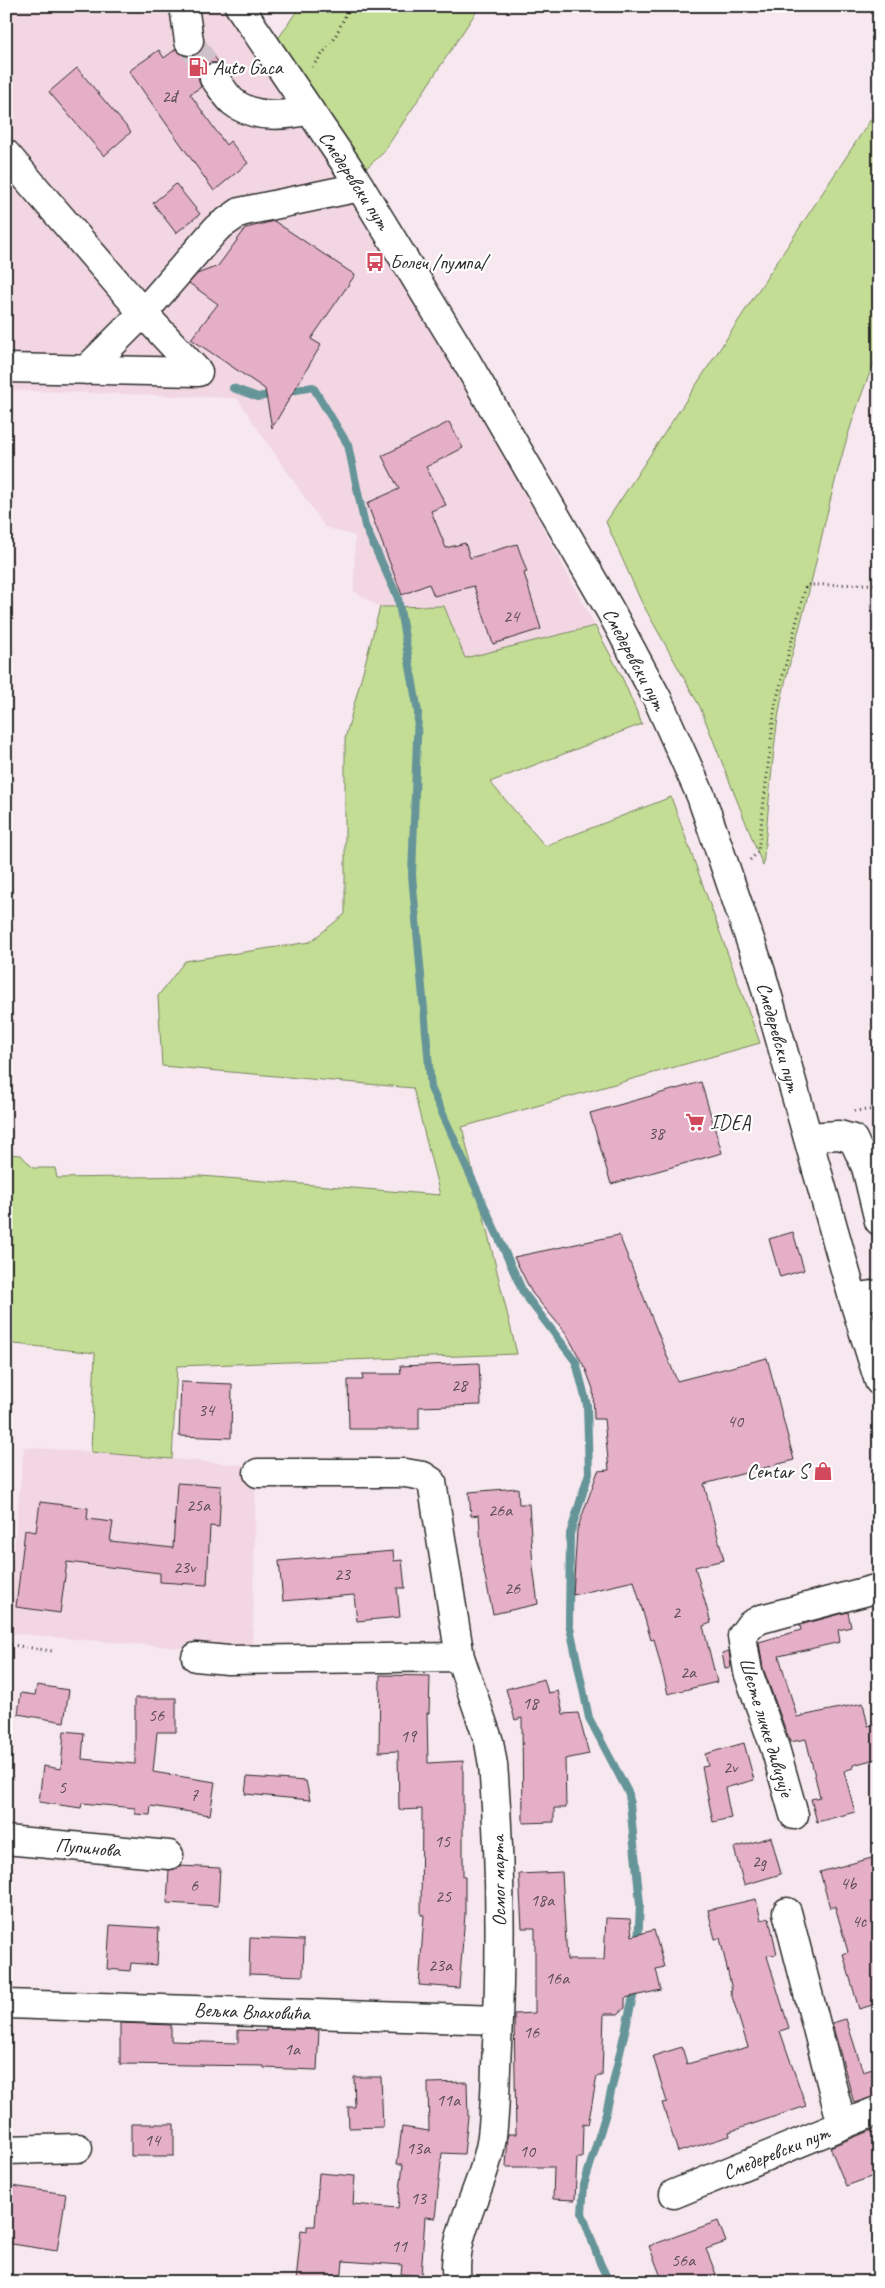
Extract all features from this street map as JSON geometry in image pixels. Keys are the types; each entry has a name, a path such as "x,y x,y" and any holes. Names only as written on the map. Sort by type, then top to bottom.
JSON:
{"street":[{"path":"184,6 189,41"},
{"name":"Смедеревски пут","path":"239,6 360,187 465,359 640,663 701,796 761,972 808,1137 866,1296 879,1381"},
{"path":"214,78 233,102 251,111 275,115 309,110"},
{"path":"6,154 143,313 198,372 6,368"},
{"path":"86,370 143,313 216,228 227,219 240,212 360,187"},
{"path":"808,1137 839,1135 853,1139 866,1166 879,1221"},
{"name":"Осмог марта","path":"258,1473 405,1473 423,1476 432,1482 460,1657 489,1742 493,1765 500,1904 498,2020 491,2143 482,2178 458,2247 455,2268 457,2282"},
{"name":"Шесте личке дивизије","path":"794,1815 775,1748 748,1672 742,1636 750,1625 761,1619 879,1588"},
{"path":"196,1657 228,1660 460,1657"},
{"name":"Пупинова","path":"6,1840 169,1854"},
{"path":"787,1912 842,2125"},
{"name":"Вељка Влаховића","path":"6,2004 498,2020"},
{"name":"Смедеревски пут","path":"674,2194 879,2110"},
{"path":"6,2150 78,2148"}],"path":[{"path":"291,83 317,62 334,39 350,6"},
{"path":"728,874 747,863 758,852 775,706 806,585 879,584"},
{"path":"6,1644 52,1652"}],"shaded area":[{"path":"6,6 222,6 326,154 458,367 595,626 465,658 444,606 380,607 354,591 355,536 325,527 237,398 6,390"},
{"path":"24,1447 256,1466 252,1654 6,1633"}],"green space":[{"path":"300,6 480,6 383,153 364,170 276,42"},
{"path":"879,107 879,352 858,405 841,460 810,589 785,681 771,773 763,866 700,707 641,601 606,522"},
{"path":"444,606 465,658 595,626 621,675 642,724 490,782 545,846 671,797 760,1043 462,1127 517,1354 177,1366 172,1459 91,1452 95,1353 6,1343 6,1154 21,1155 33,1168 55,1168 57,1178 201,1176 440,1195 413,1088 162,1066 158,996 185,961 310,942 345,914 345,739 380,607"}],"building":[{"path":"204,43 219,63 211,63 204,66 199,73 201,87 190,94 226,145 230,141 248,163 214,191 129,71 159,50 164,58 176,49 183,55 192,56 199,53"},
{"path":"77,68 131,132 104,156 49,92"},
{"path":"176,184 200,214 176,233 153,203"},
{"path":"274,221 355,275 311,339 321,345 272,428 265,389 191,339 218,304 189,283 197,274 218,266 246,228"},
{"path":"449,422 463,448 426,467 446,505 431,511 446,548 465,543 470,558 517,544 527,572 524,573 541,629 493,644 474,586 434,596 429,584 402,595 367,503 399,489 382,456"},
{"path":"701,1082 722,1153 611,1184 590,1113"},
{"path":"793,1232 804,1270 780,1277 769,1239"},
{"path":"619,1235 677,1381 767,1358 794,1460 704,1484 724,1560 695,1567 711,1623 703,1626 717,1682 668,1694 654,1639 651,1640 634,1581 573,1595 577,1530 598,1471 609,1470 604,1419 594,1419 593,1389 586,1370 566,1333 532,1293 514,1257"},
{"path":"479,1363 481,1405 419,1407 419,1429 349,1429 348,1380 363,1380 362,1374 401,1374 400,1366"},
{"path":"181,1382 232,1384 231,1438 179,1436"},
{"path":"177,1483 221,1486 219,1527 210,1526 207,1585 160,1582 160,1573 67,1562 60,1613 16,1607 25,1530 36,1532 40,1502 88,1508 87,1519 113,1522 110,1541 173,1548"},
{"path":"518,1488 519,1504 529,1504 533,1567 538,1604 493,1614 482,1562 479,1515 471,1516 469,1492"},
{"path":"393,1551 394,1561 402,1560 405,1588 397,1588 400,1617 357,1621 354,1595 283,1601 279,1561"},
{"path":"848,1612 851,1627 838,1630 840,1642 779,1656 797,1717 863,1703 868,1726 879,1723 879,1758 853,1765 853,1768 844,1771 855,1812 817,1822 811,1799 820,1797 806,1739 790,1742 763,1668 759,1642 801,1630 800,1625"},
{"path":"729,1651 731,1667 725,1668 722,1653"},
{"path":"380,1675 430,1676 429,1713 427,1713 428,1763 463,1761 463,1877 465,1877 465,1915 459,1988 419,1985 424,1915 421,1915 422,1809 399,1810 398,1751 379,1752"},
{"path":"544,1679 548,1693 558,1691 563,1714 578,1713 589,1754 565,1759 566,1808 554,1808 554,1822 523,1823 522,1718 515,1720 506,1689"},
{"path":"37,1685 69,1690 64,1722 18,1714 21,1693 35,1695"},
{"path":"135,1698 176,1698 176,1732 157,1732 153,1772 215,1782 210,1815 151,1806 150,1815 135,1814 135,1808 82,1803 81,1808 39,1802 43,1766 61,1769 64,1731 84,1733 82,1759 135,1764"},
{"path":"744,1743 754,1780 725,1788 731,1818 713,1822 702,1767 708,1766 705,1754"},
{"path":"247,1777 306,1781 310,1800 245,1794"},
{"path":"771,1837 781,1874 744,1885 734,1848"},
{"path":"879,1856 879,2003 859,2009 843,1954 848,1952 835,1906 830,1908 820,1872"},
{"path":"180,1866 220,1868 218,1906 167,1903 169,1870"},
{"path":"562,1872 567,1960 604,1960 606,1918 630,1919 632,1936 654,1930 664,1967 656,1969 661,1990 625,1998 625,2008 618,2014 604,2014 602,2076 597,2076 588,2125 583,2124 582,2158 577,2158 575,2200 553,2199 554,2167 506,2167 508,2134 516,2134 514,2014 535,2013 535,1928 522,1928 519,1874"},
{"path":"756,1899 761,1920 769,1918 777,1954 767,1956 789,2028 780,2031 806,2106 729,2132 730,2136 678,2152 662,2103 667,2102 653,2056 682,2047 687,2064 748,2047 730,1990 732,1990 720,1938 715,1939 708,1910"},
{"path":"110,1925 159,1928 157,1965 131,1963 130,1971 107,1969"},
{"path":"250,1938 304,1940 303,1976 249,1974"},
{"path":"846,2019 863,2072 879,2067 879,2095 854,2103 832,2023"},
{"path":"120,2023 171,2025 171,2041 238,2043 238,2030 266,2031 266,2028 319,2030 317,2070 264,2068 264,2066 120,2064"},
{"path":"354,2077 381,2077 383,2127 349,2128 348,2107 355,2107"},
{"path":"467,2082 468,2117 464,2154 442,2153 435,2218 425,2217 421,2276 401,2274 402,2265 343,2261 341,2282 296,2282 301,2230 307,2231 307,2226 315,2226 319,2173 355,2176 353,2204 398,2208 403,2164 397,2164 402,2127 429,2131 428,2083"},
{"path":"131,2124 174,2124 174,2156 131,2156"},
{"path":"879,2127 879,2174 846,2186 830,2147"},
{"path":"6,2185 66,2194 57,2251 6,2243"},
{"path":"718,2221 726,2242 706,2249 716,2274 693,2282 663,2282 649,2246"}],"waterway":[{"path":"233,388 258,397 313,387 348,445 365,526 398,598 418,712 412,875 431,1088 523,1292 576,1362 587,1405 589,1473 570,1534 569,1623 589,1718 629,1794 640,1904 638,1944"},
{"path":"609,2282 582,2213 584,2185 606,2113 635,1988"}],"tunnel":[{"path":"189,41 214,78"}],"place":[{"name":"Auto Gaca","path":"198,67"},
{"name":"Болеч /пумпа/","path":"375,262"},
{"name":"IDEA","path":"695,1122"},
{"name":"Centar S","path":"823,1471"}]}
